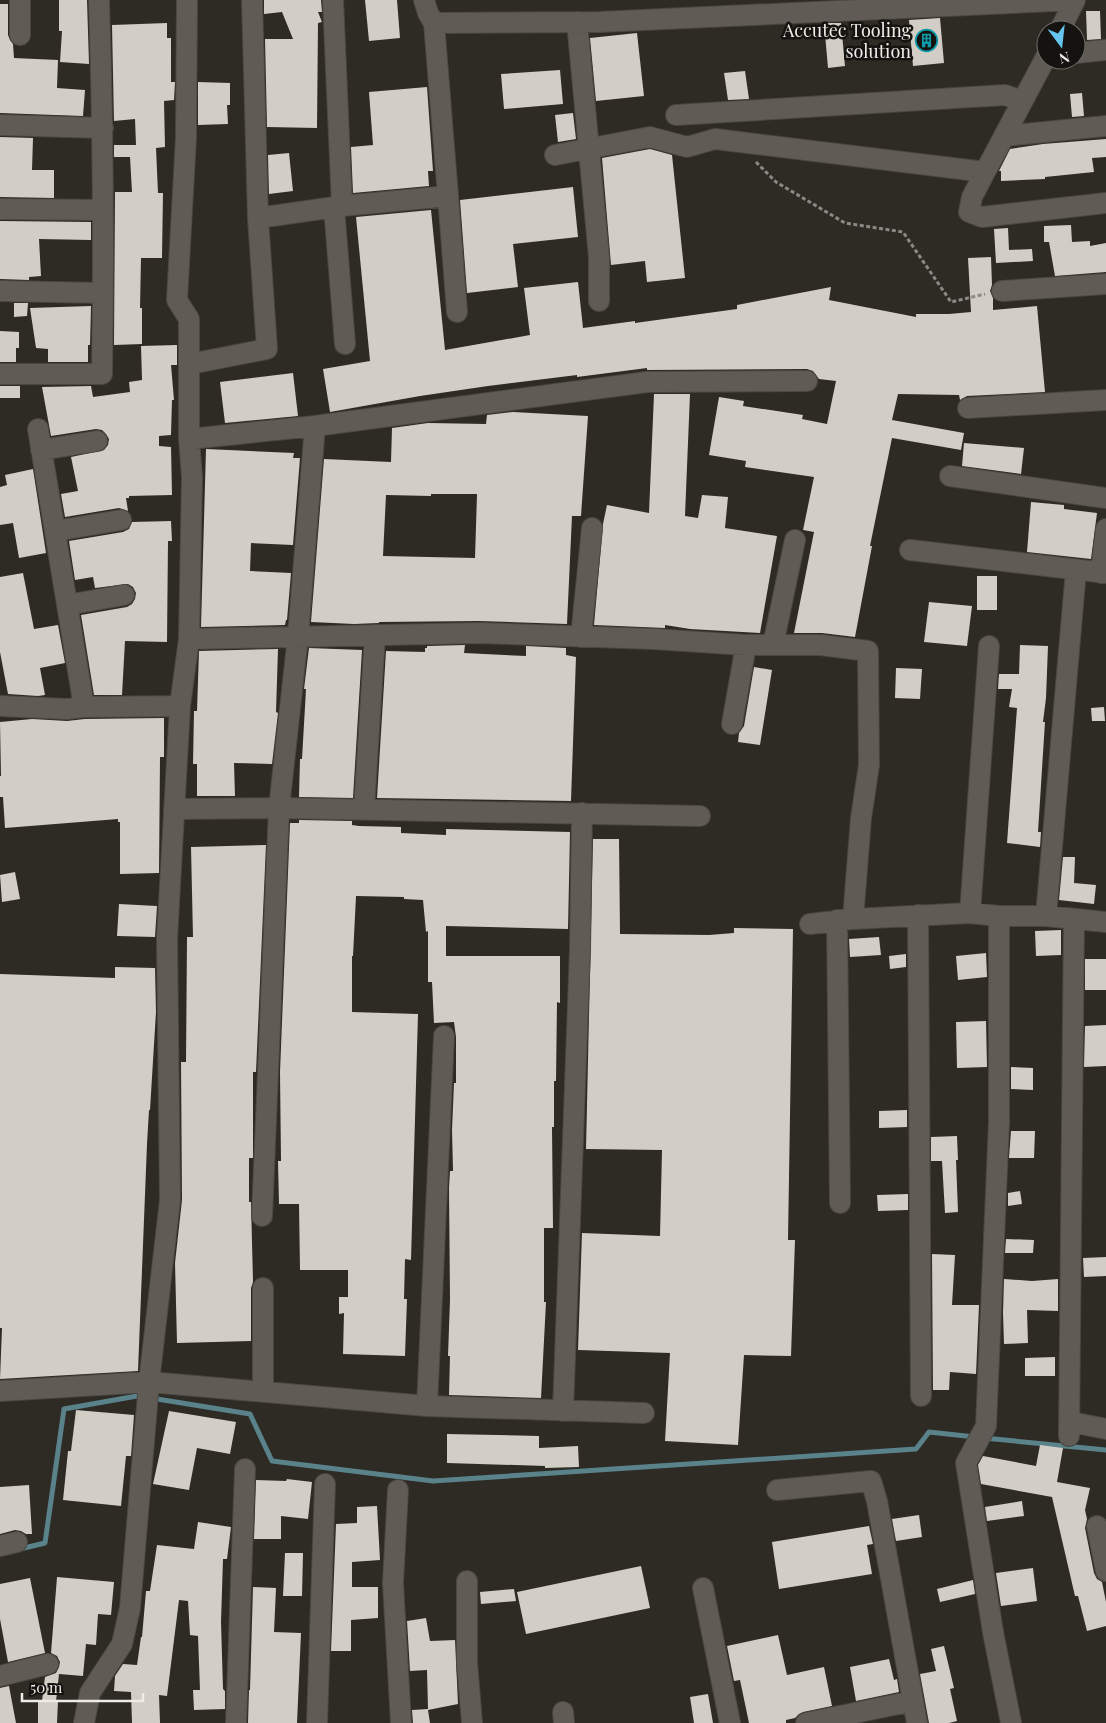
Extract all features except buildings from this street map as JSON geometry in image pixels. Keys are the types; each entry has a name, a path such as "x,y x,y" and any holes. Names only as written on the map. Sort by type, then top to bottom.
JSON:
{"street":[{"path":"20,0 20,35"},
{"path":"0,374 102,374 103,128 99,0"},
{"path":"84,1723 90,1693 122,1644 130,1608 148,1392 170,1200 167,939 180,706 189,639 192,477 189,438 189,319 177,300 186,137 187,0"},
{"path":"190,364 267,349 258,218 252,0"},
{"path":"333,0 338,206 345,344"},
{"path":"424,0 428,13 434,23 458,312"},
{"path":"434,23 577,22 1075,0 1065,20"},
{"path":"577,22 599,257 599,301"},
{"path":"1086,52 1106,50"},
{"path":"1039,70 972,197 969,212 982,218 1106,203"},
{"path":"676,115 1005,95 1022,101"},
{"path":"0,125 103,128"},
{"path":"1004,136 1106,126"},
{"path":"555,156 650,137 687,147 715,139 985,172"},
{"path":"258,218 338,206 448,196"},
{"path":"0,209 102,210"},
{"path":"1002,291 1106,284"},
{"path":"0,291 103,293"},
{"path":"189,438 314,426 646,382 807,381"},
{"path":"968,408 1106,400"},
{"path":"262,1216 279,808 298,636 314,426"},
{"path":"38,429 84,707"},
{"path":"41,450 97,441"},
{"path":"950,476 1106,498"},
{"path":"55,531 121,520"},
{"path":"581,637 592,528"},
{"path":"910,550 1103,573 1106,529"},
{"path":"773,645 796,540"},
{"path":"1046,916 1076,570"},
{"path":"67,605 124,595"},
{"path":"189,639 479,633 654,639 746,645 821,645 868,651 869,765 845,920 840,1203"},
{"path":"364,810 375,634"},
{"path":"732,724 746,645"},
{"path":"970,914 989,646"},
{"path":"0,703 67,709 84,707 180,706"},
{"path":"174,809 279,808 700,816"},
{"path":"563,1411 580,949 582,814"},
{"path":"810,924 918,915 970,914 1046,916 1106,922"},
{"path":"918,915 921,1396"},
{"path":"999,916 999,1122 987,1416 986,1426 966,1463 992,1632 1011,1723"},
{"path":"1074,919 1069,1428 1076,1422 1106,1429"},
{"path":"427,1406 444,1036"},
{"path":"263,1288 263,1392"},
{"path":"0,1391 263,1392 427,1406 644,1413"},
{"path":"236,1723 245,1469"},
{"path":"777,1490 871,1481 877,1501 917,1723"},
{"path":"317,1723 324,1484"},
{"path":"398,1490 393,1583 401,1723"},
{"path":"1096,1526 1106,1571"},
{"path":"467,1581 467,1662 472,1723"},
{"path":"703,1588 730,1723"},
{"path":"0,1676 48,1664"},
{"path":"806,1723 913,1701"}],"path":[{"path":"755,161 776,182 845,223 904,232 951,302 1002,291"}],"waterway":[{"path":"20,1549 45,1543 64,1409 137,1396 143,1397"},
{"path":"151,1398 250,1414 272,1461 433,1481 916,1449 929,1432 975,1437"},
{"path":"984,1438 1106,1450"}],"place":[{"name":"Accutec Tooling solution","path":"927,41"}]}
